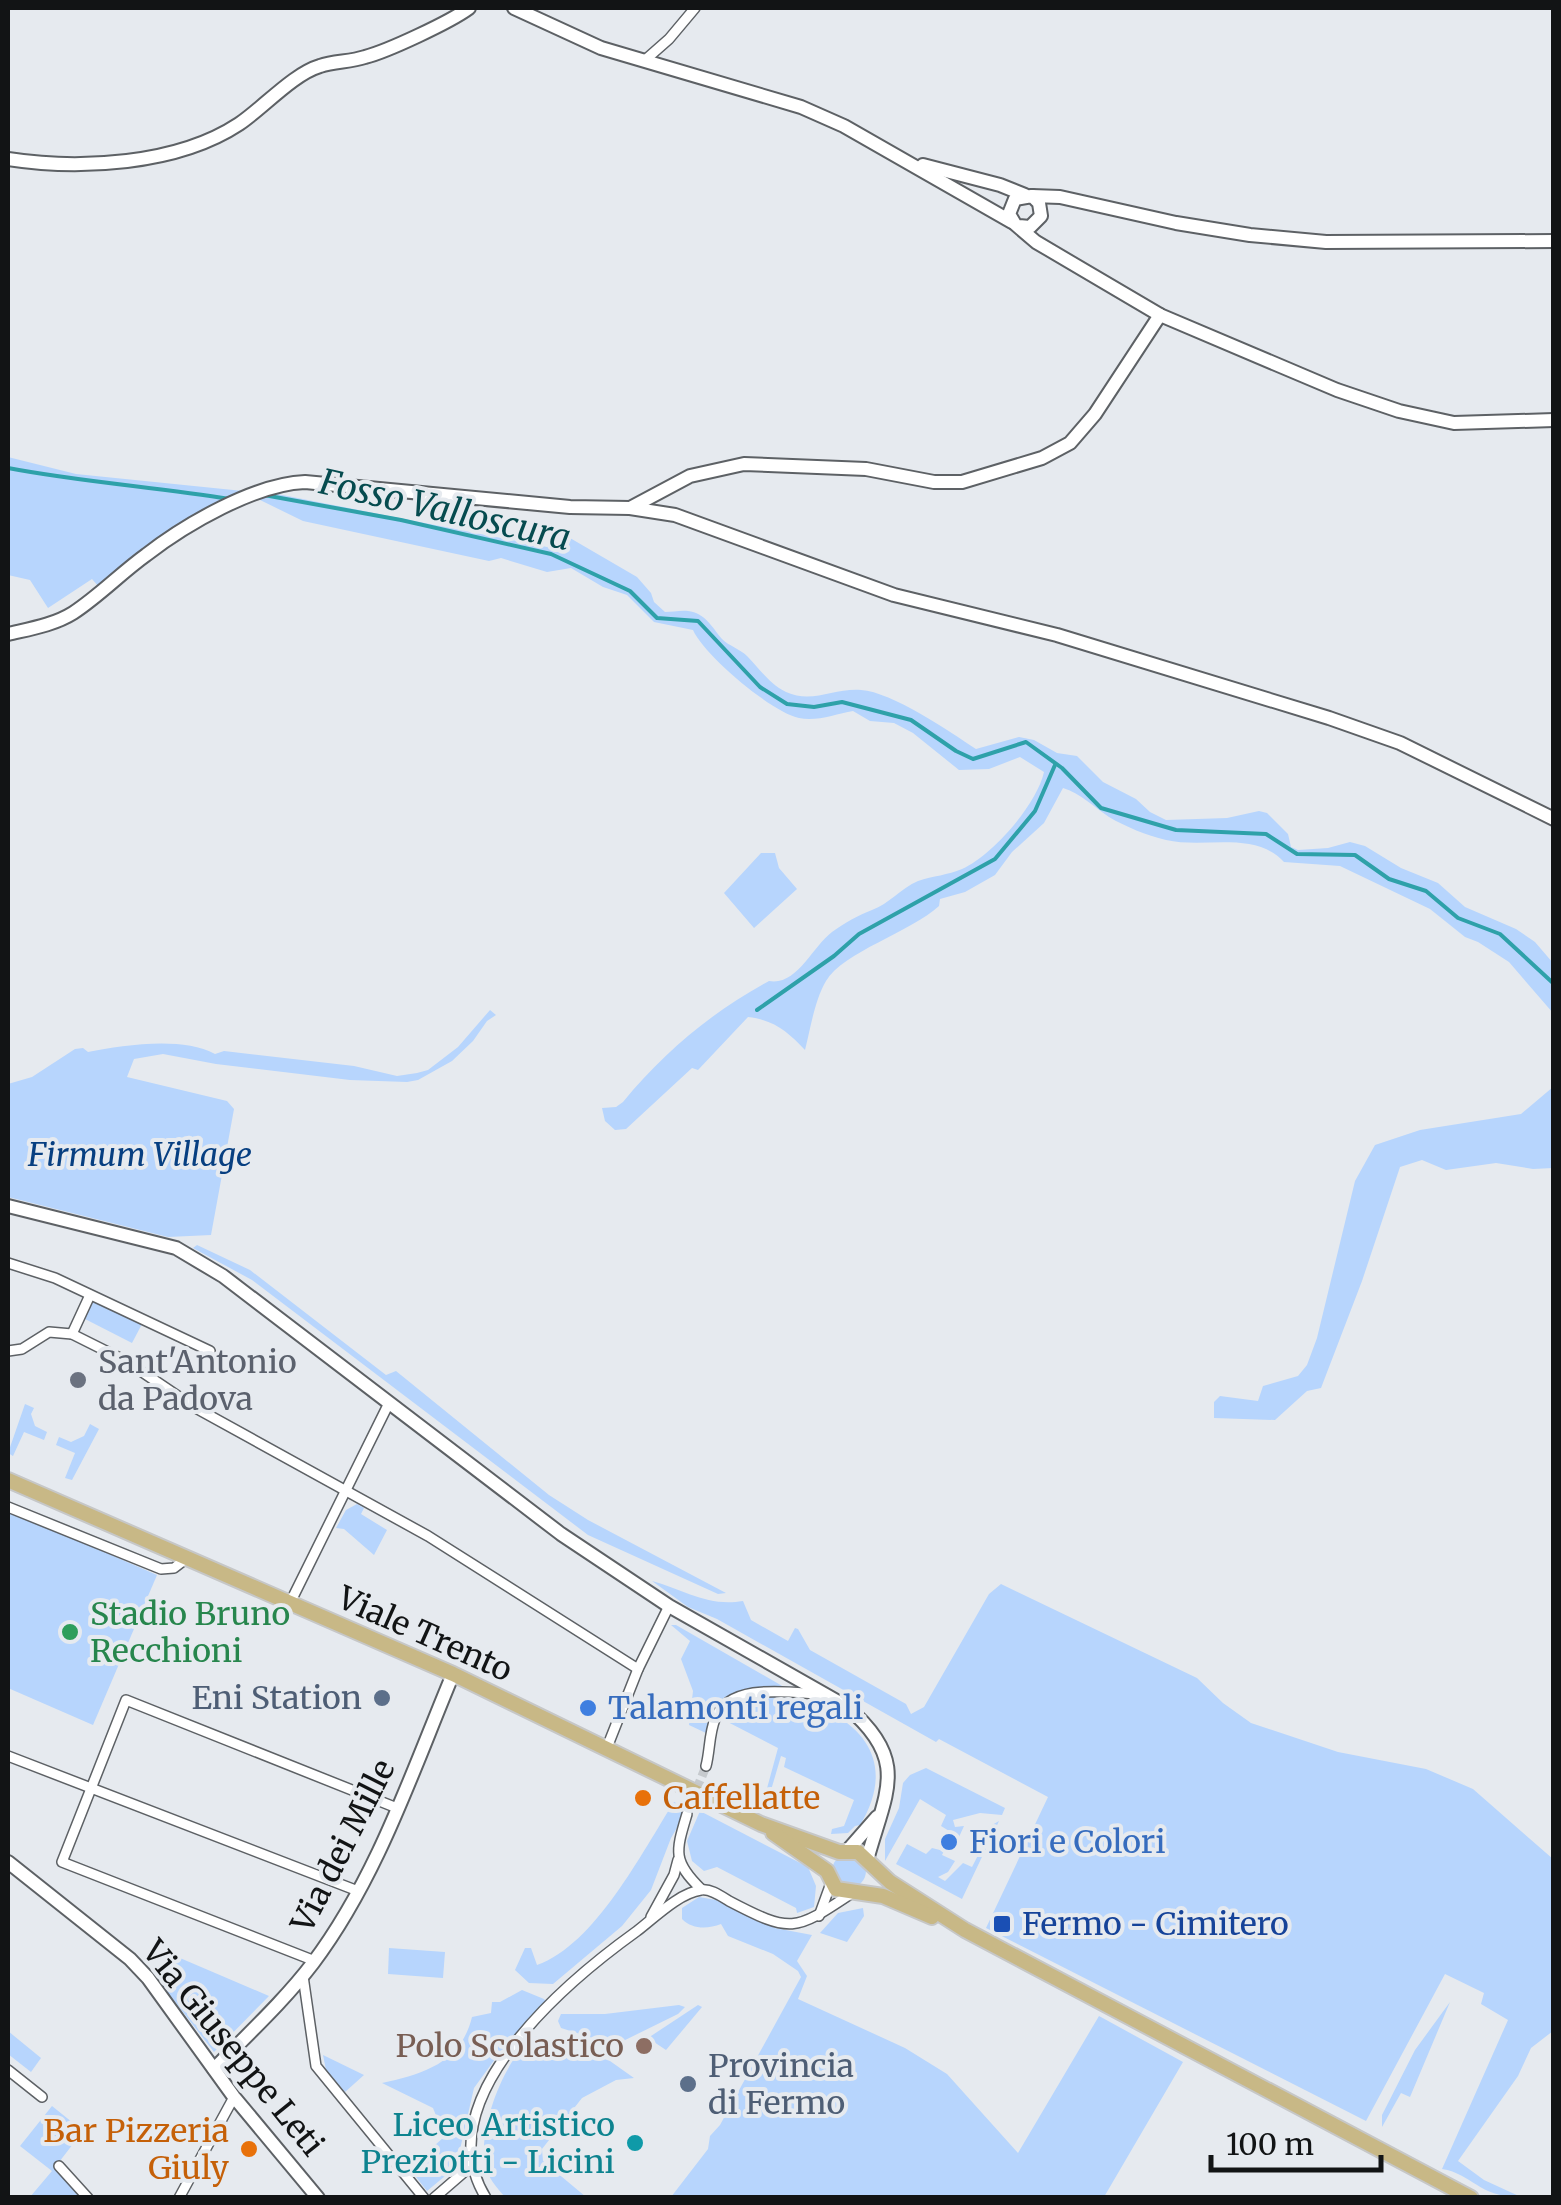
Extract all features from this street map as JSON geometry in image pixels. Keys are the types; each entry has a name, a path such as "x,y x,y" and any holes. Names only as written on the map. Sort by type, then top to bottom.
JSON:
{"main road":[{"name":"Viale Trento","path":"8,1480 453,1674 760,1824 858,1852 890,1882 965,1930"},
{"name":"Viale Trento","path":"760,1824 829,1877 836,1889 883,1896 965,1930"},
{"path":"829,1877 831,1858 844,1851"},
{"path":"856,1892 869,1878 868,1862"},
{"path":"965,1930 1471,2198"}],"street":[{"path":"8,159 85,166 184,148 230,130 305,73 376,54 469,8"},
{"path":"514,8 601,48 815,113 1017,225 1036,242 1160,315 1337,390 1399,411 1454,423 1554,420"},
{"path":"644,62 695,8"},
{"path":"892,154 1039,202 1040,218 1058,252"},
{"path":"1017,225 1009,208 1015,199 1028,196 1060,197 1176,223 1326,242 1554,241"},
{"path":"1017,225 1030,226 1058,205 1082,202"},
{"path":"630,508 690,476 744,464 866,469 934,482 962,482 1042,458 1070,443 1095,414 1160,315"},
{"path":"8,634 72,614 178,534 260,489 280,483 305,482 570,507 630,508 675,515 894,594 1057,635 1329,718 1400,744 1554,819"},
{"path":"8,1206 176,1248 223,1276 561,1534 669,1606 848,1707 876,1738 888,1772 884,1808 868,1862"},
{"path":"8,1263 55,1278 210,1351"},
{"path":"72,1334 90,1295"},
{"path":"8,1352 50,1332 72,1334 126,1362 194,1407 428,1536 638,1669"},
{"path":"290,1603 389,1403"},
{"path":"8,1508 161,1570 174,1568 187,1558"},
{"path":"606,1750 638,1669 669,1606"},
{"name":"Via dei Mille","path":"214,2069 303,1976 358,1891 453,1674"},
{"path":"706,1766 712,1730 724,1704 740,1695 824,1694"},
{"path":"315,1961 62,1862 126,1700 397,1808"},
{"path":"8,1756 358,1891"},
{"path":"844,1851 884,1808"},
{"path":"688,1814 677,1847 678,1860 701,1890 778,1923 798,1924 819,1916 856,1892"},
{"path":"647,1923 666,1892 678,1860"},
{"name":"Via Giuseppe Leti","path":"8,1862 130,1958 166,2000 234,2097 318,2198"},
{"path":"8,1877 25,1876"},
{"path":"819,1916 829,1877"},
{"path":"486,2198 471,2166 476,2113 494,2069 510,2048 601,1958 683,1898 701,1890"},
{"path":"303,1976 316,2066 424,2198"},
{"path":"8,2070 42,2097"},
{"path":"179,2198 234,2097"},
{"path":"59,2166 88,2198"},
{"path":"434,2198 471,2166"}],"green space":[{"path":"8,457 76,474 243,491 99,587 92,579 48,608 30,580 8,575"},
{"path":"267,492 547,547 570,538 637,577 665,612 688,611 704,618 722,639 786,692 814,696 851,690 874,692 920,714 976,749 1019,737 1034,740 1057,753 1077,756 1103,782 1166,820 1227,818 1259,811 1267,813 1288,834 1291,847 1298,850 1350,842 1365,846 1401,868 1438,883 1465,907 1516,929 1535,942 1553,963 1553,1013 1509,962 1465,937 1430,909 1340,866 1284,862 1272,852 1244,843 1159,838 1116,821 1063,788 1044,823 1012,852 995,875 965,892 940,899 939,906 927,915 862,951 835,971 818,997 805,1050 780,1028 748,1017 698,1070 692,1068 626,1129 615,1130 605,1121 602,1108 623,1102 690,1034 769,981 788,978 832,932 847,922 918,881 957,871 974,862 1000,841 1023,813 1044,772 1020,757 989,769 959,770 913,733 894,723 870,721 853,711 806,719 787,714 740,681 710,653 693,630 654,622 627,595 603,587 571,568 547,572 501,558 489,561 303,521 258,499"},
{"path":"761,853 775,853 779,868 797,889 754,928 724,893"},
{"name":"Firmum Village","path":"490,1010 496,1015 452,1061 407,1082 350,1080 163,1054 134,1059 127,1077 227,1101 234,1109 211,1235 168,1237 8,1197 8,1084 32,1077 75,1049 88,1052 135,1045 186,1045 215,1054 224,1051 354,1066 397,1076 428,1070 458,1047"},
{"path":"1553,1087 1553,1168 1496,1163 1446,1170 1422,1160 1400,1167 1321,1388 1307,1391 1275,1420 1214,1418 1214,1402 1220,1396 1258,1401 1263,1386 1298,1376 1307,1365 1355,1181 1375,1145 1420,1130 1521,1114"},
{"path":"197,1245 250,1270 386,1375 396,1371 549,1495 726,1593 718,1594 588,1535 252,1280 193,1248"},
{"path":"93,1300 142,1324 132,1343 85,1319"},
{"path":"25,1404 34,1408 31,1414 35,1426 47,1432 44,1440 24,1432 13,1456 8,1453"},
{"path":"90,1424 99,1429 72,1480 65,1478 75,1453 56,1445 59,1437 71,1442 84,1436"},
{"path":"357,1504 364,1508 361,1514 387,1530 374,1555 344,1529 336,1528 346,1510"},
{"name":"Stadio Bruno Recchioni","path":"8,1510 157,1575 93,1725 8,1688"},
{"path":"652,1581 707,1600 743,1601 751,1620 788,1641 798,1629 810,1650 906,1704 911,1714 924,1707 989,1594 1001,1584 1197,1678 1251,1723 1338,1752 1426,1769 1473,1789 1553,1859 1553,2031 1531,2048 1518,2076 1458,2161 1484,2180 1521,2197 1495,2194 1442,2169 1508,2020 1481,2004 1484,1993 1445,1974 1366,2121 986,1928 1048,1797 939,1739 936,1742 717,1619 688,1607"},
{"path":"671,1625 784,1687 745,1691 724,1700 711,1719 708,1734 689,1725 693,1691 681,1659 690,1641"},
{"path":"789,1697 806,1700 849,1724 869,1749 876,1777 874,1793 860,1825 848,1833 831,1834 832,1829 844,1826 854,1800 784,1767 786,1758 781,1756 767,1804 763,1803 778,1748 720,1718 733,1704 742,1701"},
{"path":"926,1768 1005,1808 1002,1815 980,1813 953,1820 955,1827 964,1826 959,1837 941,1826 946,1815 920,1799 885,1861 885,1839 899,1808 903,1783"},
{"path":"674,1802 688,1809 671,1838 651,1890 622,1926 553,1984 529,1983 515,1970 525,1948 531,1948 537,1965 578,1938 615,1895"},
{"path":"700,1811 808,1867 816,1886 814,1907 797,1913 796,1908 717,1867 704,1871 692,1861 687,1841"},
{"path":"999,1821 962,1899 896,1864 907,1844 926,1854 932,1848 944,1851 942,1855 955,1861 948,1872 938,1877 945,1881 963,1863 972,1867 987,1838 978,1833"},
{"path":"849,1854 861,1859 866,1871 861,1883 849,1888 837,1883 832,1871 837,1859"},
{"path":"699,1897 716,1900 775,1928 812,1935 797,1961 807,1976 798,1999 905,2048 947,2074 1018,2153 1099,2016 1183,2062 1104,2197 671,2197 708,2149 710,2136 720,2125 801,1977 773,1954 728,1936 721,1924 701,1928 686,1923 682,1908"},
{"path":"863,1908 864,1916 847,1942 820,1933 838,1913"},
{"path":"389,1948 445,1952 443,1978 388,1974"},
{"path":"173,1955 269,1996 214,2052 158,1980"},
{"path":"522,1990 548,2004 498,2055 474,2088 456,2167 427,2191 409,2168 452,2130 437,2118 433,2108 382,2083 438,2064 459,2045 472,2017 491,2013 492,2002"},
{"path":"1450,2002 1410,2097 1401,2093 1382,2127 1382,2115 1415,2050"},
{"path":"698,2005 702,2007 666,2050 648,2038"},
{"path":"685,2007 678,2014 615,2045 561,2028 558,2021 561,2014 605,2014"},
{"path":"8,2031 41,2058 31,2072 8,2054"},
{"path":"537,2036 610,2061 634,2078 616,2080 582,2098 542,2149 543,2161 586,2197 505,2197 486,2169 486,2131 497,2092 515,2058"},
{"path":"323,2055 364,2075 345,2092 326,2070"},
{"path":"52,2106 83,2131 56,2166 79,2197 30,2197 52,2171 20,2146"}],"waterway":[{"name":"Fosso Valloscura","path":"8,468 230,499"},
{"name":"Fosso Valloscura","path":"264,495 401,520 551,554 630,591 657,618 698,621 760,687 787,704 814,707 842,702 911,720 973,759 1026,742 1062,768 1101,808 1176,830 1266,834 1297,854 1355,855 1389,879 1426,891 1458,918 1500,934 1554,984"},
{"path":"757,1010 859,934 995,859 1035,811 1055,765"}],"tunnel":[{"path":"687,1814 706,1766"}],"place":[{"name":"Sant'Antonio da Padova","path":"78,1380"},
{"name":"Stadio Bruno Recchioni","path":"70,1632"},
{"name":"Eni Station","path":"382,1698"},
{"name":"Talamonti regali","path":"588,1708"},
{"name":"Caffellatte","path":"643,1798"},
{"name":"Fiori e Colori","path":"949,1842"},
{"name":"Fermo - Cimitero","path":"1002,1924"},
{"name":"Polo Scolastico","path":"644,2046"},
{"name":"Provincia di Fermo","path":"688,2084"},
{"name":"Liceo Artistico Preziotti - Licini","path":"635,2143"},
{"name":"Bar Pizzeria Giuly","path":"249,2149"}]}
